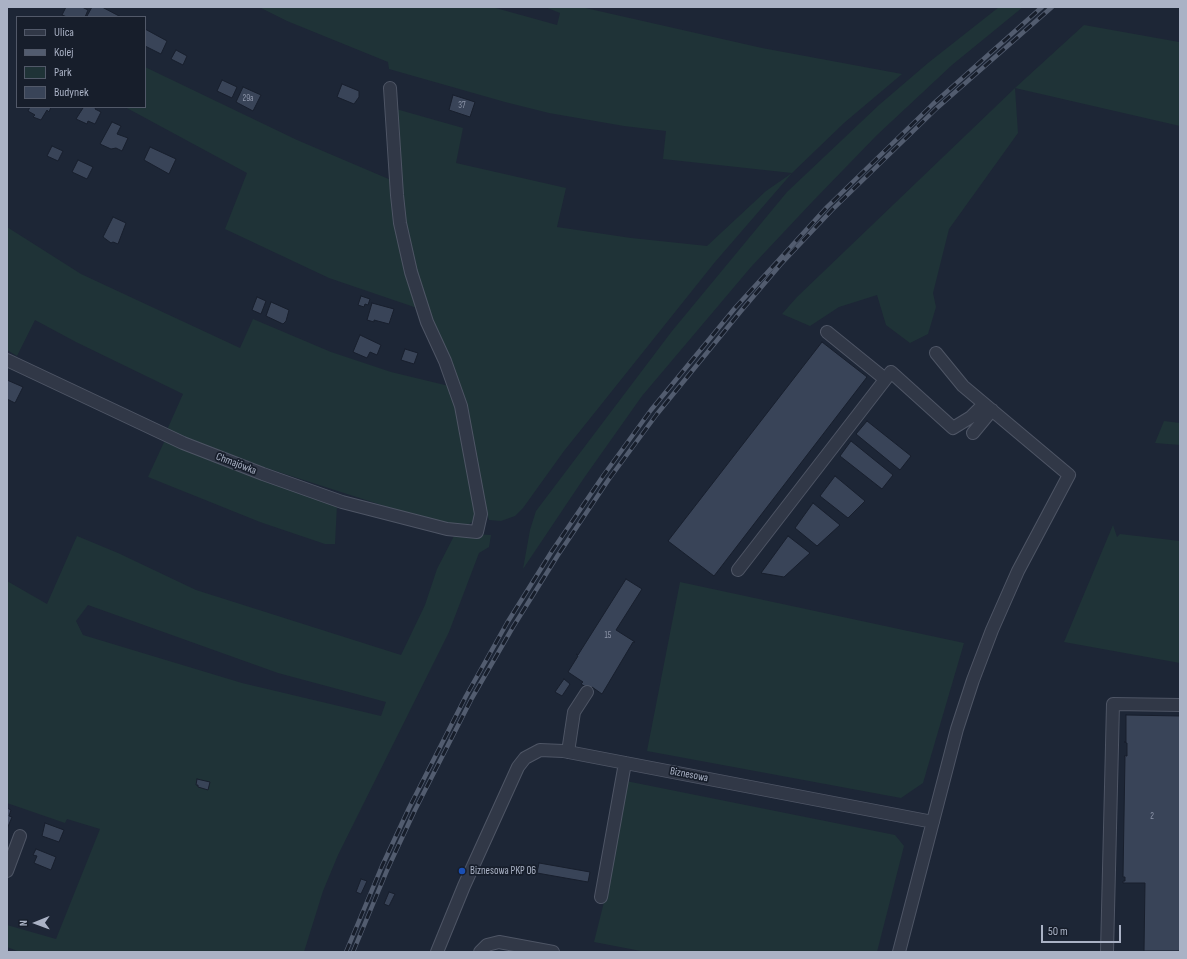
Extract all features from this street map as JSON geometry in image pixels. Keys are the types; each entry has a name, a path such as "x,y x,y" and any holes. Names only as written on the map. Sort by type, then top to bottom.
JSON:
{"street":[{"name":"Chmajówka","path":"7,360 176,440 263,474 350,504 447,529 477,532 481,514 461,406 445,361 427,322 412,272 400,223 390,88"},
{"path":"827,332 885,379"},
{"path":"899,952 957,729 992,630 1018,571 1069,474 963,386 936,353"},
{"path":"738,570 891,372 953,428 988,407"},
{"path":"973,433 988,407"},
{"path":"568,752 574,712 587,692"},
{"path":"1108,952 1113,704 1180,705"},
{"name":"Biznesowa","path":"437,952 464,886 518,767 525,758 540,750 548,749 568,752 933,822"},
{"path":"601,897 625,763"},
{"path":"7,871 20,836"},
{"path":"480,952 487,945 499,942 553,952"}],"green space":[{"path":"259,7 492,7 557,25 560,13 545,7 581,7 762,48 902,74 844,123 792,173 663,159 666,131 624,126 549,113 389,69 388,62 287,21"},
{"path":"999,7 1023,7 952,65 877,135 751,267 642,396 584,478 523,569 530,530 536,511 672,331 787,192 879,105 928,63"},
{"path":"1084,25 1179,42 1180,126 1015,88"},
{"path":"146,67 297,140 391,180 420,309 329,278 225,229 247,173 127,108 146,108"},
{"path":"1015,88 1018,133 949,229 933,293 936,307 928,334 910,343 886,325 877,295 839,307 810,326 782,314 797,297"},
{"path":"396,109 463,128 456,163 566,188 557,227 631,238 707,246 766,191 792,173 715,262 564,451 523,508 515,516 501,521 489,520 406,235"},
{"path":"7,227 81,274 240,348 253,319 331,352 391,372 449,386 459,419 477,519 469,524 449,525 400,511 260,466 167,430 183,394 76,342 35,320 17,356 7,350"},
{"path":"1164,421 1180,423 1180,445 1155,443"},
{"path":"165,440 337,505 335,544 325,544 260,522 148,477"},
{"path":"1113,525 1117,537 1120,534 1180,541 1180,663 1064,642"},
{"path":"474,534 491,535 489,547 479,553 449,632 338,855 323,891 304,952 20,952 7,947 7,925 56,939 100,829 67,819 65,823 7,803 7,581 47,604 77,536 118,553 196,590 401,655 425,605 437,569 454,536","holes":["88,605 278,673 386,702 381,716 242,683 83,635 76,621"]},
{"path":"680,582 964,643 923,783 901,798 647,751"},
{"path":"626,781 895,835 904,846 877,952 646,952 594,942 604,902"}],"building":[{"path":"66,7 82,7 88,10 85,16 62,15"},
{"path":"92,7 102,7 119,16 87,16"},
{"path":"146,30 167,41 161,54 146,46"},
{"path":"176,50 187,56 183,65 171,59"},
{"path":"222,80 237,87 232,98 217,91"},
{"path":"342,84 359,91 359,97 354,104 337,97"},
{"path":"243,87 261,95 253,111 236,102"},
{"path":"453,95 475,102 470,117 449,110"},
{"path":"30,108 51,108 49,112 47,110 41,120 33,117 35,115 28,111"},
{"path":"83,108 96,108 101,112 95,124 88,121 87,124 76,119"},
{"path":"112,122 121,126 117,134 128,138 122,151 116,148 111,149 100,144"},
{"path":"52,146 63,151 58,161 47,156"},
{"path":"150,147 176,159 169,174 144,160"},
{"path":"78,160 93,167 87,179 72,172"},
{"path":"113,217 126,223 118,244 113,242 111,243 103,237"},
{"path":"361,296 370,299 368,305 365,304 364,307 358,305"},
{"path":"257,297 266,301 261,314 252,310"},
{"path":"271,302 289,310 286,321 283,324 266,316"},
{"path":"372,303 394,309 389,324 374,320 374,322 367,320"},
{"path":"360,335 381,345 377,355 370,352 367,358 353,352"},
{"path":"822,342 867,377 714,576 668,541"},
{"path":"405,349 418,353 414,364 401,360"},
{"path":"7,380 23,387 15,403 7,399"},
{"path":"867,421 911,456 900,470 856,434"},
{"path":"851,441 893,475 882,489 840,456"},
{"path":"835,476 865,501 848,518 820,496"},
{"path":"813,503 840,525 817,546 795,528"},
{"path":"788,536 810,553 784,577 761,573"},
{"path":"626,579 642,589 616,630 635,642 633,642 602,694 592,687 591,690 581,684 583,682 568,672 578,656 576,654 578,655"},
{"path":"564,679 570,684 562,696 555,692"},
{"path":"1126,715 1180,716 1180,951 1144,951 1145,883 1123,883 1123,881 1125,881 1125,877 1123,877 1124,756 1127,756 1127,743 1124,742 1126,742"},
{"path":"197,779 210,782 208,790 196,785"},
{"path":"7,808 11,810 9,816 12,817 7,829"},
{"path":"45,823 64,830 59,842 42,836"},
{"path":"36,849 56,857 51,870 34,863 37,856 33,855"},
{"path":"539,863 590,872 588,882 537,873"},
{"path":"361,879 367,881 361,894 356,892"},
{"path":"389,892 395,894 389,906 384,904"}],"railway":[{"path":"346,952 382,866 409,808 466,696 507,623 552,551 603,476 651,410 735,308 827,207 933,104 1042,7"},
{"path":"353,952 388,868 415,810 472,698 513,627 558,555 609,479 657,414 781,264 832,210 937,108 1052,7"}],"place":[{"name":"Biznesowa PKP 06","path":"462,871"}]}
